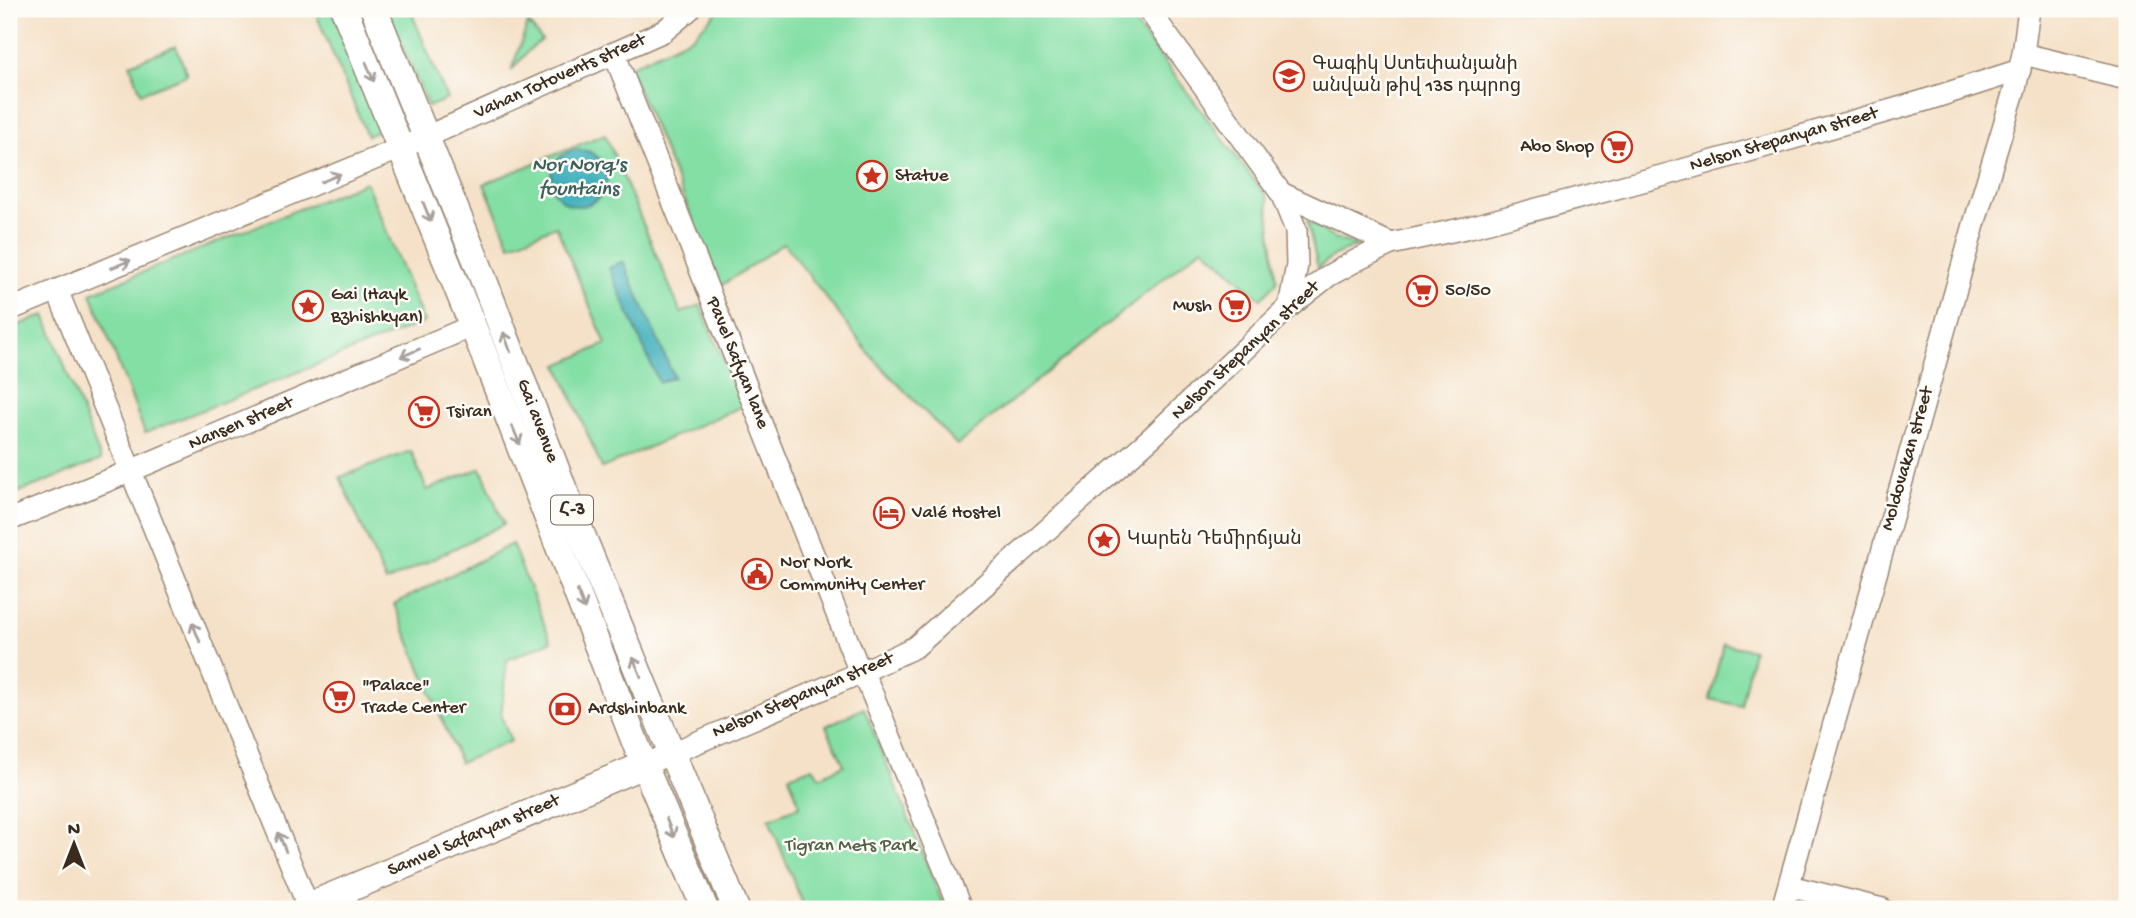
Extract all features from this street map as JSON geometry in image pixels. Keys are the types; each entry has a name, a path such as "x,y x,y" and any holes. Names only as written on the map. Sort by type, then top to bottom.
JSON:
{"main road":[{"name":"Gai avenue","path":"344,9 644,765 705,909"},
{"name":"Gai avenue","path":"374,9 478,265 572,511 736,909"},
{"name":"Samvel Safaryan street","path":"306,907 644,765"}],"street":[{"name":"Vahan Totovents street","path":"426,138 664,31 690,9"},
{"path":"1148,9 1281,193 1296,230 1297,265 1289,307"},
{"name":"Moldovakan street","path":"1782,909 2021,62 2029,9"},
{"name":"Pavel Safyan lane","path":"614,53 860,673"},
{"path":"2021,62 2127,79"},
{"name":"Nelson Stepanyan street","path":"644,765 915,647 1153,436 1289,307 1328,276 1391,244 1470,227 1665,175 1923,102 2021,62"},
{"path":"9,310 426,138"},
{"path":"1281,193 1391,244"},
{"path":"57,290 306,907"},
{"name":"Nansen street","path":"9,520 472,326"},
{"path":"860,673 869,686 961,909"},
{"path":"1789,886 1882,909"}],"green space":[{"path":"314,9 333,9 383,129 367,136"},
{"path":"387,9 410,9 447,99 428,107"},
{"path":"720,9 1124,9 1267,197 1277,282 1261,299 1203,247 957,445 871,356 784,243 721,286 629,67 692,37"},
{"path":"528,23 542,40 529,50 511,71"},
{"path":"176,46 187,75 141,93 130,64"},
{"path":"605,134 681,313 700,305 743,406 602,468 558,365 606,344 556,226 510,245 484,184"},
{"path":"366,182 424,322 145,433 91,293"},
{"path":"1307,220 1332,237 1357,246 1334,255 1318,268"},
{"path":"45,315 101,460 9,496 9,329"},
{"path":"411,451 427,490 481,468 504,524 386,582 340,477"},
{"path":"512,544 551,641 507,660 501,716 511,741 460,763 394,604"},
{"path":"1723,644 1753,650 1741,706 1710,699"},
{"name":"Tigran Mets Park","path":"864,708 945,909 797,909 803,905 769,819 800,806 789,776 813,767 820,777 844,765 826,726"}],"water":[{"name":"Nor Norq's fountains","path":"579,150 590,152 599,158 605,167 605,189 599,198 590,204 579,206 568,204 559,198 553,189 551,178 553,167 559,158 568,152"},
{"path":"623,261 674,377 659,383 609,268"}],"place":[{"name":"Գագիկ Ստեփանյանի անվան թիվ 135 դպրոց","path":"1289,76"},
{"name":"Abo Shop","path":"1617,147"},
{"name":"Statue","path":"872,176"},
{"name":"50/50","path":"1422,291"},
{"name":"Gai (Hayk Bzhishkyan)","path":"308,306"},
{"name":"Mush","path":"1235,306"},
{"name":"Tsiran","path":"424,412"},
{"name":"Valé Hostel","path":"889,513"},
{"name":"Կարեն Դեմիրճյան","path":"1104,540"},
{"name":"Nor Nork Community Center","path":"757,574"},
{"name":"\"Palace\" Trade Center","path":"339,697"},
{"name":"Ardshinbank","path":"565,709"}]}
